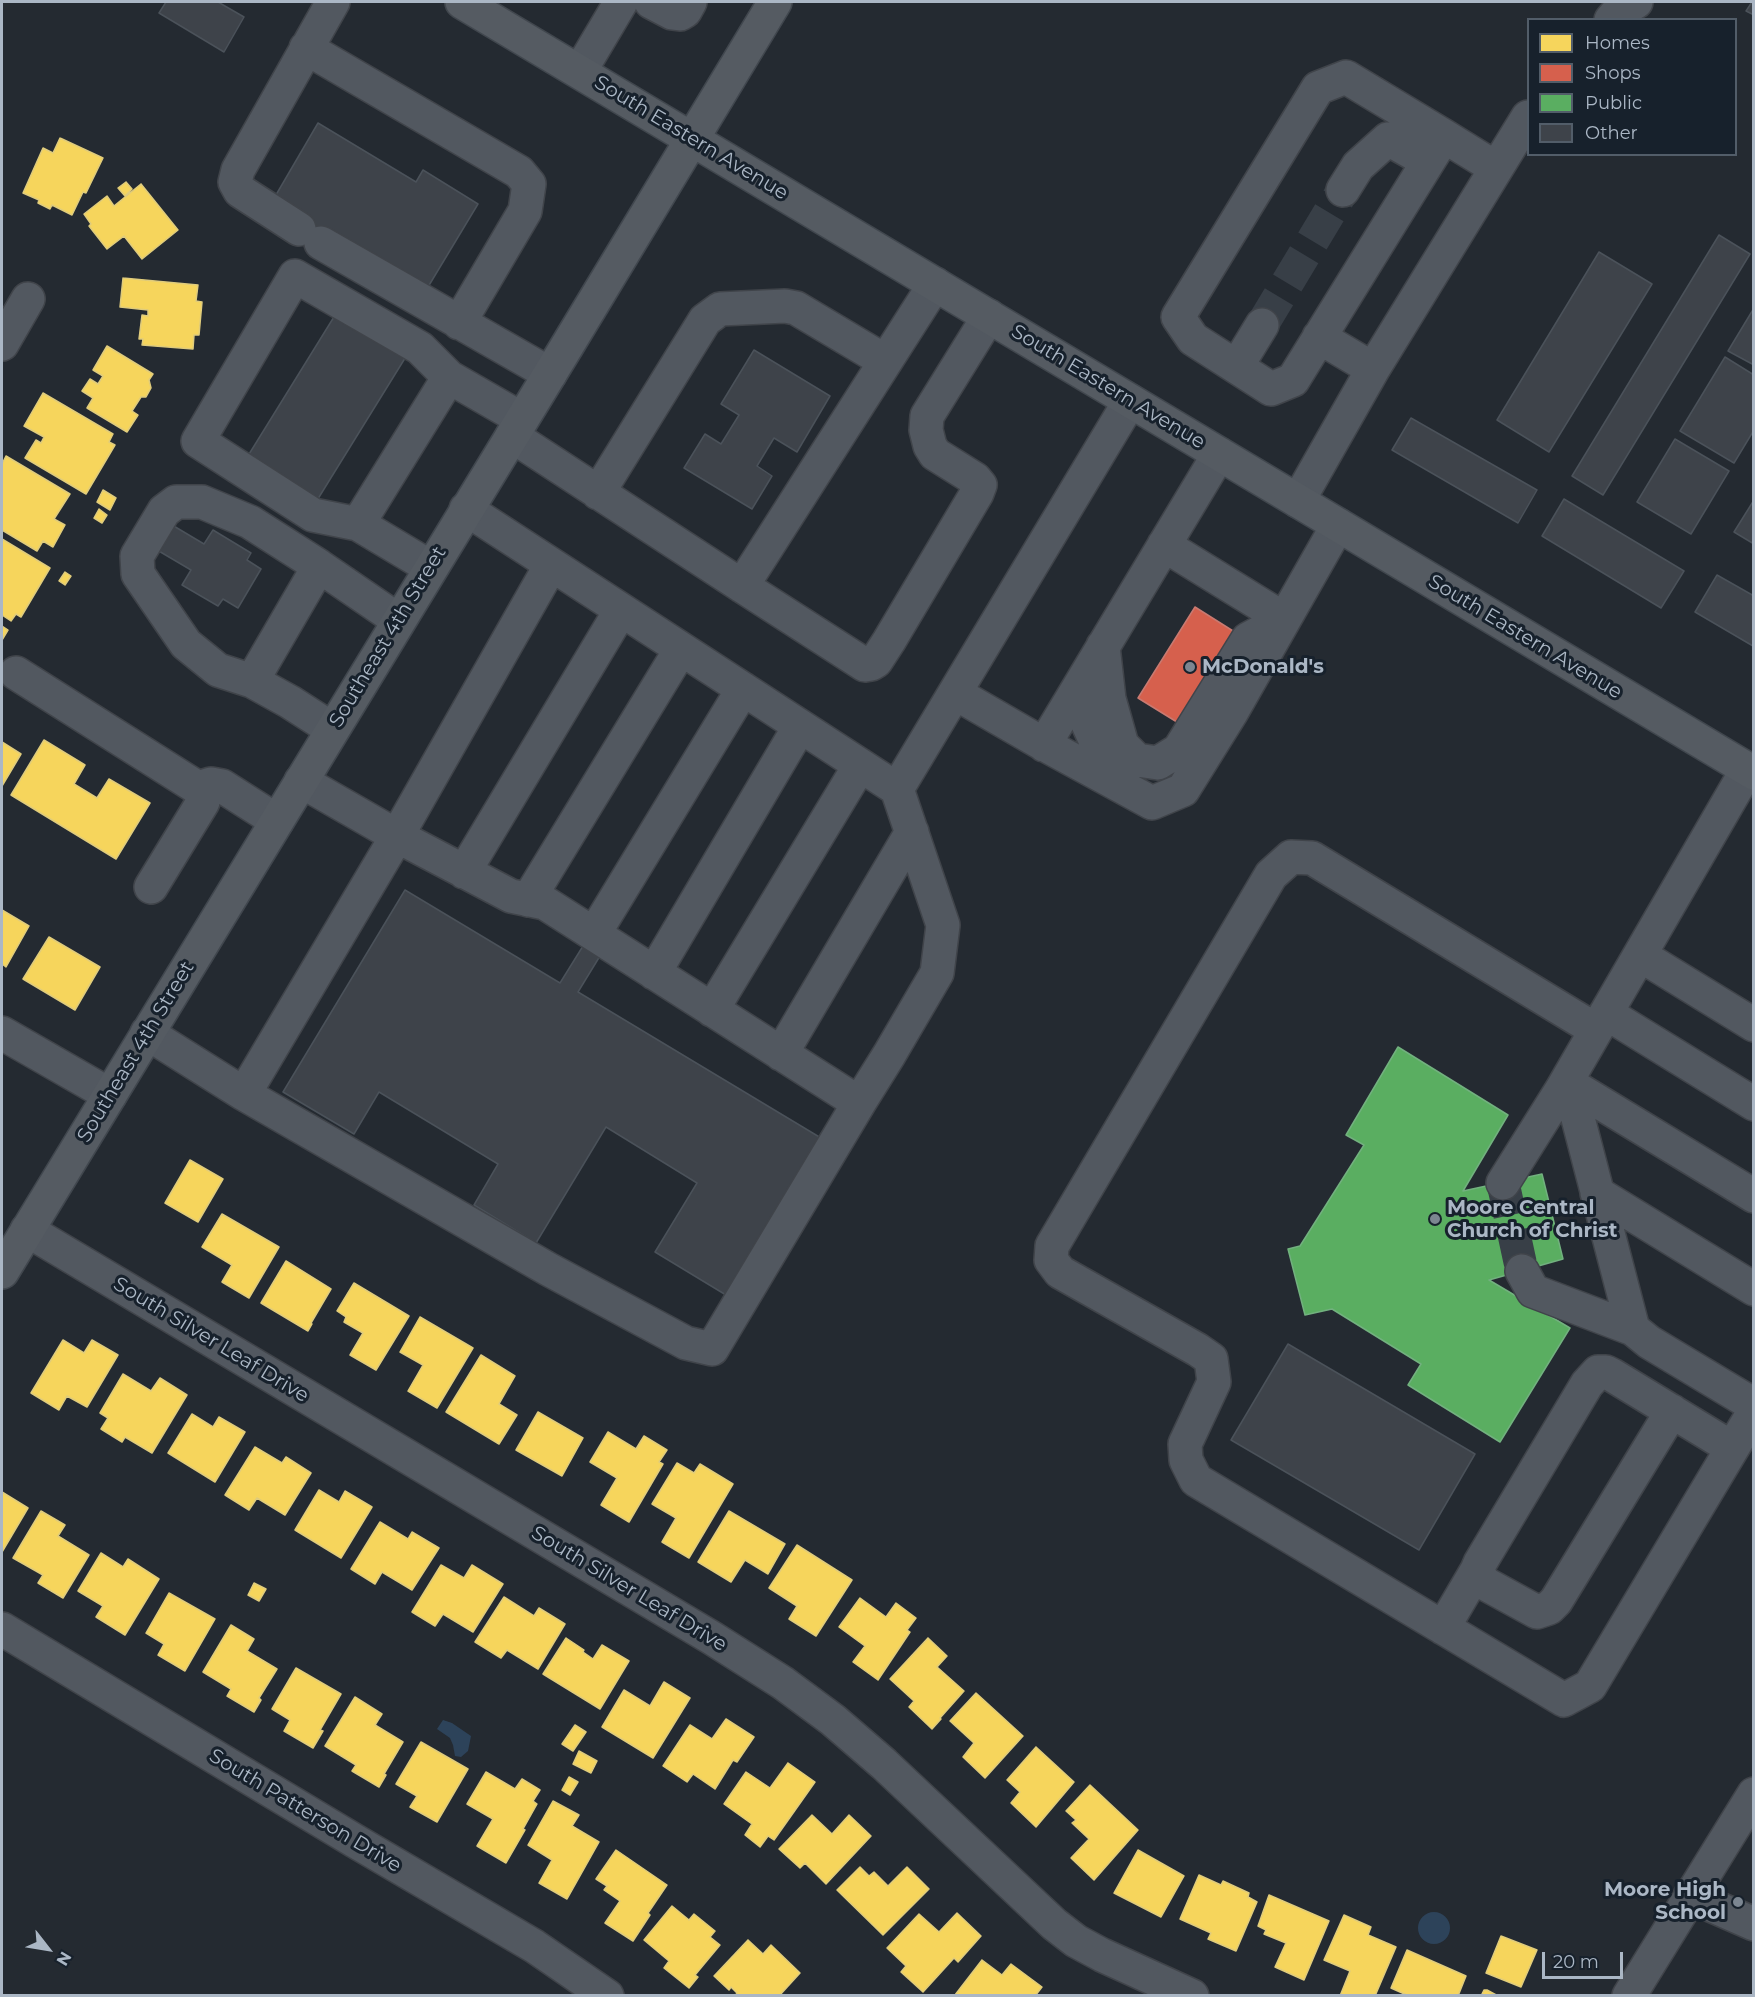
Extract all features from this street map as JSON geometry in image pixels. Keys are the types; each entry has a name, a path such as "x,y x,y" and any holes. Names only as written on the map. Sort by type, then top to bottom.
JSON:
{"main road":[{"name":"South Eastern Avenue","path":"462,2 1750,772"},
{"name":"Southeast 4th Street","path":"2,1272 775,2"}],"street":[{"path":"333,2 238,170 235,182 240,191 310,236 550,374"},
{"path":"580,71 621,2"},
{"path":"651,2 672,13 680,14 685,11 690,2"},
{"path":"1613,18 1636,2"},
{"path":"306,48 519,172 529,184 525,211 459,322"},
{"path":"1346,77 1436,148 1293,380 1271,389 1193,339 1178,317 1318,88 1346,77"},
{"path":"1298,501 1373,369 1527,119"},
{"path":"1343,190 1358,166 1388,139 1436,148 1496,168"},
{"path":"430,567 358,524 313,515 198,441 295,276 420,348 449,377 517,427 597,493 865,664 876,661 980,485 975,479 935,454 930,446 926,430 927,416 989,316"},
{"path":"742,586 935,284"},
{"path":"2,344 28,299"},
{"path":"597,493 705,320 720,309 785,306 796,308 885,361"},
{"path":"1237,366 1262,325"},
{"path":"1319,337 1373,369"},
{"path":"358,524 449,377"},
{"path":"897,789 1130,401"},
{"path":"1044,745 1220,454"},
{"path":"332,729 252,681 218,670 186,644 138,574 137,556 164,511 176,502 202,502 250,522 398,620"},
{"path":"147,1033 244,1094 548,1269 686,1343 712,1349 937,973 944,925 897,789 466,509"},
{"path":"955,693 1044,745 1152,803 1184,790 1338,525"},
{"path":"1164,545 1284,619"},
{"path":"244,1094 397,836 551,565"},
{"path":"252,681 319,566"},
{"path":"465,872 621,610"},
{"path":"1103,646 1088,699 1088,724 1097,744 1115,756 1158,763 1179,750 1248,639 1284,619"},
{"path":"528,900 681,649"},
{"path":"16,673 198,788 203,795 203,802 151,887"},
{"path":"594,934 743,689"},
{"path":"654,973 800,726"},
{"path":"712,1010 860,765"},
{"path":"1503,1183 1564,1085 1750,772"},
{"path":"301,781 397,836 511,896 545,903 859,1103"},
{"path":"198,788 211,784 222,786 277,821"},
{"path":"781,1054 912,832"},
{"path":"1754,1104 1601,1021 1312,858 1291,857 1271,875 1052,1246 1051,1260 1059,1272 1211,1359 1214,1382 1185,1444 1186,1460 1196,1480 1564,1700 1590,1686 1754,1412"},
{"path":"1640,955 1754,1025"},
{"path":"2,1033 110,1095"},
{"path":"1564,1085 1574,1103 1633,1329"},
{"path":"1564,1085 1754,1196"},
{"path":"1597,1193 1754,1289"},
{"name":"South Silver Leaf Drive","path":"27,1230 712,1638 783,1683 833,1720 884,1764 1061,1930 1102,1955 1192,1995"},
{"path":"1521,1271 1533,1291 1633,1329 1649,1342 1754,1405"},
{"path":"1443,1628 1587,1384 1598,1372 1612,1375 1732,1448"},
{"path":"1476,1570 1484,1583 1530,1609 1537,1612 1549,1608 1556,1601 1672,1412"},
{"name":"South Patterson Drive","path":"2,1629 534,1946 607,1995"},
{"path":"1629,1995 1754,1794"},
{"path":"1690,1896 1754,1924"}],"water":[{"path":"443,1720 452,1723 471,1736 468,1751 461,1757 455,1756 450,1738 437,1729"},
{"path":"1434,1912 1446,1916 1450,1928 1446,1940 1434,1944 1422,1940 1418,1928 1422,1916"}],"building: Homes":[{"path":"60,138 103,158 72,215 52,205 50,209 38,203 39,200 23,193 43,148 53,153"},
{"path":"126,182 132,189 125,196 118,188"},
{"path":"141,184 178,230 142,259 124,236 107,249 89,226 91,224 84,214 107,196 114,206"},
{"path":"123,278 198,285 196,301 202,302 199,335 194,335 193,349 142,345 143,339 139,339 142,315 148,316 148,310 120,307"},
{"path":"107,346 153,374 149,380 151,388 146,397 141,397 132,411 138,415 127,432 87,408 93,398 82,391 90,379 98,384 103,376 93,370"},
{"path":"43,393 113,434 109,442 115,445 86,494 25,458 36,440 41,443 44,437 24,426"},
{"path":"6,456 70,494 54,519 65,525 53,547 43,541 37,551 2,530 2,464"},
{"path":"103,490 116,498 110,510 97,502"},
{"path":"99,509 107,515 102,523 94,518"},
{"path":"2,539 50,568 21,617 16,614 11,621 2,615"},
{"path":"65,572 71,576 65,585 59,581"},
{"path":"2,626 8,630 2,640"},
{"path":"44,740 85,765 74,784 97,798 109,779 150,803 116,859 11,795"},
{"path":"2,742 21,754 2,786"},
{"path":"2,910 29,926 6,967 2,964"},
{"path":"49,937 100,967 75,1010 23,979"},
{"path":"190,1160 223,1179 198,1222 165,1203"},
{"path":"222,1214 279,1247 249,1298 222,1282 232,1265 202,1247"},
{"path":"286,1261 331,1289 308,1331 261,1303"},
{"path":"354,1283 409,1316 376,1370 350,1355 363,1333 344,1322 346,1317 337,1311"},
{"path":"420,1317 473,1348 437,1408 408,1391 423,1365 400,1352"},
{"path":"63,1340 84,1353 92,1340 118,1355 87,1407 67,1396 59,1410 31,1393"},
{"path":"481,1355 515,1376 499,1404 517,1415 499,1444 446,1412"},
{"path":"123,1374 151,1391 160,1378 187,1395 152,1453 125,1437 122,1442 101,1429 108,1418 100,1413"},
{"path":"538,1412 583,1438 562,1476 516,1450"},
{"path":"192,1414 213,1427 219,1417 245,1432 215,1482 168,1453"},
{"path":"608,1432 636,1449 644,1436 667,1450 659,1462 663,1464 629,1522 601,1505 617,1478 590,1462"},
{"path":"255,1447 282,1463 286,1457 311,1473 285,1515 257,1498 249,1510 225,1495"},
{"path":"677,1463 694,1473 700,1464 733,1484 689,1558 662,1542 676,1518 652,1504"},
{"path":"319,1490 339,1502 345,1491 372,1507 341,1558 295,1530"},
{"path":"2,1492 28,1508 2,1552"},
{"path":"41,1511 65,1525 58,1536 89,1555 63,1598 38,1583 43,1575 13,1558"},
{"path":"729,1511 785,1544 768,1574 745,1560 731,1582 698,1562"},
{"path":"380,1522 408,1539 412,1532 439,1548 412,1590 382,1572 375,1584 351,1569"},
{"path":"797,1545 852,1580 816,1636 789,1619 797,1606 769,1588"},
{"path":"101,1553 123,1567 128,1559 159,1579 125,1635 96,1617 103,1606 78,1591"},
{"path":"441,1565 464,1578 472,1565 503,1584 473,1632 443,1614 435,1626 412,1612"},
{"path":"254,1583 266,1589 259,1601 248,1595"},
{"path":"169,1593 215,1619 185,1671 158,1655 164,1644 146,1633"},
{"path":"504,1597 534,1616 539,1608 565,1624 538,1669 507,1650 501,1658 475,1642"},
{"path":"860,1598 886,1617 896,1603 916,1618 907,1630 910,1632 878,1680 853,1662 865,1646 839,1627"},
{"path":"231,1625 254,1639 247,1651 277,1669 259,1698 261,1700 254,1712 227,1696 231,1689 203,1672"},
{"path":"566,1638 593,1659 602,1645 629,1661 600,1709 543,1674"},
{"path":"928,1638 947,1656 937,1667 964,1691 932,1729 909,1707 914,1701 890,1679"},
{"path":"296,1668 341,1694 320,1730 323,1731 313,1748 284,1731 290,1720 272,1709"},
{"path":"664,1682 690,1698 653,1758 602,1727 624,1690 650,1706"},
{"path":"976,1693 1023,1736 985,1778 963,1757 974,1743 950,1721"},
{"path":"355,1697 382,1714 375,1725 403,1742 379,1787 352,1771 356,1765 325,1746"},
{"path":"726,1719 754,1737 737,1762 733,1760 715,1789 693,1774 687,1782 663,1766 690,1725 712,1739"},
{"path":"575,1725 586,1732 573,1751 562,1744"},
{"path":"421,1742 468,1769 437,1822 410,1807 417,1796 396,1784"},
{"path":"1036,1747 1074,1782 1036,1827 1011,1803 1020,1792 1007,1780"},
{"path":"579,1751 597,1761 591,1773 573,1764"},
{"path":"788,1763 815,1782 774,1840 768,1836 760,1847 745,1835 752,1824 724,1804 746,1772 770,1788"},
{"path":"486,1772 515,1789 522,1779 540,1790 533,1801 537,1804 523,1829 525,1830 506,1863 477,1846 493,1819 467,1804"},
{"path":"569,1777 578,1782 570,1795 562,1790"},
{"path":"1090,1785 1138,1830 1094,1880 1071,1858 1089,1839 1072,1823 1076,1820 1066,1811"},
{"path":"553,1801 579,1815 572,1826 599,1842 567,1899 539,1883 552,1860 528,1845"},
{"path":"812,1815 832,1834 849,1815 871,1836 826,1884 805,1863 800,1868 779,1849"},
{"path":"616,1850 667,1885 633,1941 605,1923 620,1901 604,1890 607,1886 596,1879"},
{"path":"1138,1850 1184,1876 1161,1917 1114,1893"},
{"path":"860,1867 869,1876 874,1872 888,1886 907,1867 929,1889 883,1935 837,1890"},
{"path":"1199,1875 1221,1885 1223,1881 1249,1893 1248,1897 1257,1902 1236,1951 1208,1939 1211,1933 1180,1919"},
{"path":"1269,1895 1329,1921 1304,1980 1275,1967 1286,1943 1264,1934 1266,1930 1258,1926"},
{"path":"672,1906 689,1920 694,1914 715,1931 710,1937 720,1945 695,1975 698,1977 689,1988 664,1968 669,1961 644,1940"},
{"path":"957,1913 981,1936 958,1962 954,1958 923,1992 901,1972 906,1966 887,1948 919,1914 939,1932"},
{"path":"1344,1915 1371,1927 1368,1935 1396,1947 1375,1996 1340,1996 1350,1971 1324,1960"},
{"path":"1501,1936 1537,1950 1521,1987 1486,1973"},
{"path":"748,1940 763,1954 771,1945 800,1973 779,1996 735,1996 737,1993 731,1987 729,1990 714,1976"},
{"path":"1407,1950 1466,1976 1458,1996 1409,1996 1391,1988"},
{"path":"982,1960 1002,1975 1011,1964 1042,1987 1035,1996 955,1995"},
{"path":"1484,1990 1487,1990 1498,1996 1481,1996"}],"building: Shops":[{"name":"McDonald's","path":"1195,607 1241,636 1185,727 1138,698"}],"building: Public":[{"name":"Moore Central Church of Christ","path":"1398,1047 1508,1115 1463,1191 1542,1174 1563,1259 1489,1280 1570,1328 1500,1442 1408,1385 1421,1364 1332,1309 1305,1315 1288,1249 1300,1246 1364,1145 1346,1135"}],"building: Other":[{"path":"166,2 218,2 244,17 224,52 159,13"},
{"path":"1754,2 1754,15 1746,11"},
{"path":"318,123 416,182 423,170 478,204 425,292 316,252 293,238 273,200"},
{"path":"1719,235 1750,254 1603,495 1572,476"},
{"path":"1599,252 1652,284 1549,452 1497,420"},
{"path":"1754,308 1754,365 1728,351"},
{"path":"337,312 407,355 316,502 246,459"},
{"path":"754,350 830,396 797,452 774,438 757,466 772,476 752,509 684,468 705,434 721,444 739,415 721,404"},
{"path":"1725,357 1754,375 1754,430 1734,463 1680,431"},
{"path":"1411,418 1537,490 1518,523 1392,450"},
{"path":"1675,439 1729,471 1691,534 1637,502"},
{"path":"1564,499 1684,571 1661,608 1542,536"},
{"path":"1754,500 1754,544 1734,532"},
{"path":"167,522 204,544 213,530 251,553 247,560 261,569 238,608 223,599 218,606 182,585 191,570 152,547"},
{"path":"1717,575 1754,596 1753,646 1695,612"},
{"path":"405,890 560,983 583,946 600,956 578,992 821,1138 726,1295 655,1252 697,1183 606,1127 536,1243 474,1205 498,1164 379,1092 354,1134 283,1092"},
{"path":"1288,1344 1475,1454 1419,1550 1231,1440"}],"tunnel":[{"path":"1262,325 1343,190"},
{"path":"1503,1183 1522,1271"}],"place":[{"name":"McDonald's","path":"1190,667"},
{"name":"Moore Central Church of Christ","path":"1435,1219"},
{"name":"Moore High School","path":"1738,1902"}]}
